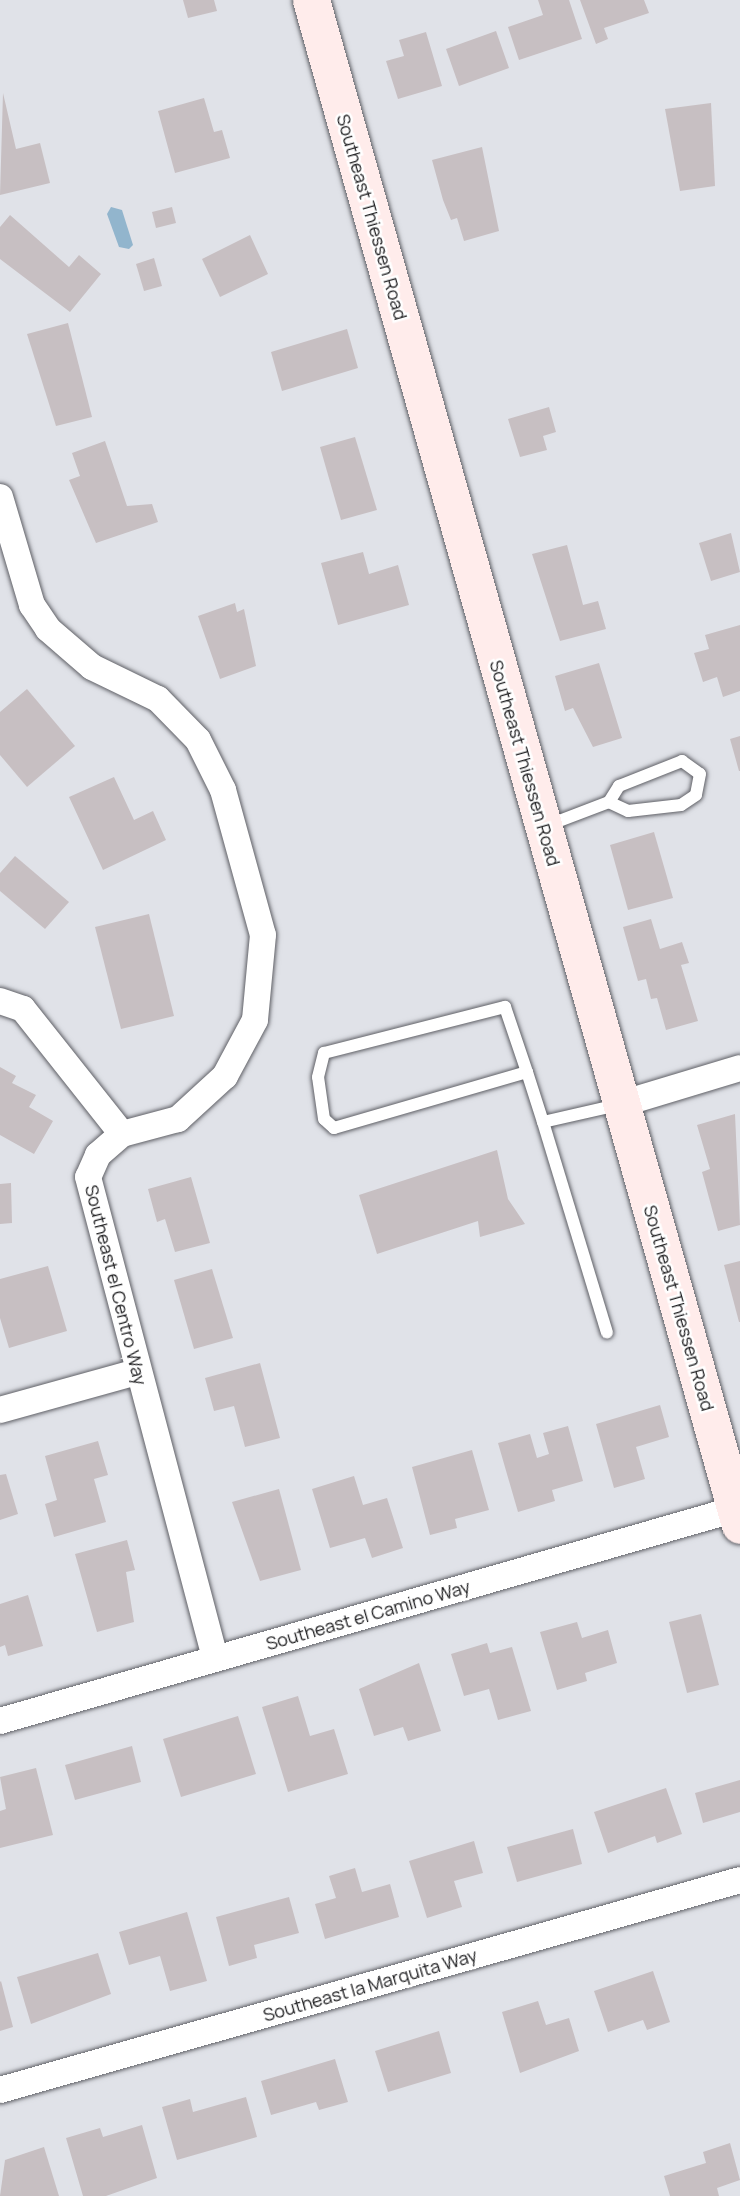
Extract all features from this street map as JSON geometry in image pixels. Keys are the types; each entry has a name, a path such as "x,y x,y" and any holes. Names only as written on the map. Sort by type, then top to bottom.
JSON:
{"main road":[{"name":"Southeast Thiessen Road","path":"312,0 738,1517"}],"street":[{"name":"Southeast el Centro Way","path":"0,497 32,605 48,629 92,667 158,699 198,740 223,790 263,936 255,1020 225,1076 178,1119 122,1134 98,1155 88,1177 137,1372 215,1658"},
{"path":"0,1001 23,1009 122,1134"},
{"path":"621,1104 740,1068"},
{"path":"0,1410 137,1372"},
{"name":"Southeast el Camino Way","path":"0,1721 215,1658 738,1517"},
{"name":"Southeast la Marquita Way","path":"0,2090 740,1880"}],"lane":[{"path":"543,827 609,802 619,786 682,761 699,774 696,795 681,805 628,811 609,802"},
{"path":"527,1072 334,1128 324,1119 318,1077 324,1053 505,1007 527,1072 543,1122 607,1332"},
{"path":"543,1122 621,1104"}],"water":[{"path":"111,207 122,210 133,245 129,249 119,247 107,214"}],"building":[{"path":"183,0 214,0 217,11 188,18"},
{"path":"538,0 569,0 582,39 519,60 508,27 543,15"},
{"path":"580,0 644,0 649,13 604,28 608,39 596,44"},
{"path":"496,31 509,68 459,86 446,49"},
{"path":"426,32 442,86 398,99 386,61 404,56 399,40"},
{"path":"3,93 16,149 40,143 50,183 0,195"},
{"path":"204,98 214,132 222,130 230,158 175,173 158,111"},
{"path":"711,103 715,186 680,191 665,109"},
{"path":"482,147 499,231 464,241 457,218 451,220 443,200 432,160"},
{"path":"172,207 176,223 156,228 152,212"},
{"path":"10,215 69,267 79,255 101,274 70,312 0,259 0,227"},
{"path":"250,235 268,274 220,297 202,259"},
{"path":"154,258 162,286 144,291 136,264"},
{"path":"68,323 92,417 56,426 27,334"},
{"path":"347,329 358,368 282,391 271,352"},
{"path":"549,407 556,432 543,436 547,450 520,457 508,419"},
{"path":"355,437 377,510 341,520 320,447"},
{"path":"105,441 127,506 152,504 158,522 96,543 69,480 80,476 72,453"},
{"path":"731,533 740,572 711,581 699,543"},
{"path":"567,545 583,605 598,601 606,629 560,641 532,554"},
{"path":"363,552 369,574 398,565 409,605 338,625 321,563"},
{"path":"235,603 237,612 244,609 256,666 220,679 198,616"},
{"path":"740,625 740,691 723,697 717,677 703,682 694,653 709,649 705,635"},
{"path":"599,663 622,738 593,747 573,708 565,711 555,676"},
{"path":"27,689 75,746 27,787 0,755 0,712"},
{"path":"740,736 740,771 739,771 730,739"},
{"path":"114,777 134,820 153,811 166,840 103,870 69,797"},
{"path":"654,832 673,898 628,910 610,845"},
{"path":"15,856 69,902 45,929 0,891 0,873"},
{"path":"149,914 174,1016 121,1029 95,927"},
{"path":"651,919 660,949 682,942 689,963 681,965 698,1021 666,1030 657,998 651,999 646,979 638,981 623,927"},
{"path":"0,1067 16,1076 12,1083 36,1095 29,1107 53,1121 34,1154 0,1135"},
{"path":"735,1114 740,1225 718,1231 702,1172 710,1169 697,1125"},
{"path":"497,1150 508,1199 525,1224 480,1237 478,1221 377,1254 359,1195"},
{"path":"191,1177 210,1243 175,1252 165,1219 157,1222 148,1189"},
{"path":"11,1183 12,1223 0,1224 0,1184"},
{"path":"740,1261 740,1322 739,1322 724,1265"},
{"path":"48,1266 67,1331 9,1348 0,1318 0,1279"},
{"path":"212,1269 233,1338 194,1349 174,1280"},
{"path":"260,1363 280,1438 245,1447 234,1406 214,1411 205,1378"},
{"path":"660,1405 669,1437 636,1447 645,1479 614,1488 596,1424"},
{"path":"568,1426 583,1481 552,1490 555,1501 518,1512 498,1443 530,1434 537,1458 549,1454 543,1433"},
{"path":"98,1441 108,1475 94,1479 106,1522 54,1537 45,1504 57,1500 45,1456"},
{"path":"472,1450 489,1510 455,1519 457,1528 430,1535 412,1467"},
{"path":"6,1474 18,1514 0,1520 0,1475"},
{"path":"354,1476 363,1505 387,1498 403,1548 372,1558 365,1538 330,1548 312,1489"},
{"path":"279,1489 301,1570 260,1581 232,1502"},
{"path":"127,1540 135,1570 126,1572 134,1622 97,1632 75,1554"},
{"path":"28,1595 43,1646 8,1656 5,1645 0,1647 0,1604"},
{"path":"701,1614 719,1685 687,1693 669,1622"},
{"path":"577,1622 582,1638 608,1630 617,1663 585,1673 587,1681 557,1690 540,1632"},
{"path":"487,1643 490,1653 512,1647 531,1711 498,1720 489,1689 464,1696 451,1654"},
{"path":"419,1663 441,1731 408,1741 403,1727 374,1736 359,1689"},
{"path":"298,1696 310,1736 334,1729 348,1774 288,1792 262,1707"},
{"path":"238,1716 256,1774 181,1797 163,1739"},
{"path":"132,1746 141,1782 75,1800 65,1765"},
{"path":"36,1768 53,1835 0,1848 0,1811 6,1809 0,1777"},
{"path":"740,1780 740,1812 703,1823 695,1793"},
{"path":"666,1788 682,1834 657,1843 655,1836 608,1853 594,1812"},
{"path":"573,1829 582,1864 517,1882 507,1847"},
{"path":"474,1841 483,1873 454,1881 462,1907 427,1918 409,1861"},
{"path":"355,1868 362,1892 390,1884 399,1917 325,1939 315,1904 336,1898 329,1876"},
{"path":"289,1897 299,1933 254,1945 257,1958 229,1966 216,1917"},
{"path":"187,1912 207,1981 170,1991 160,1956 129,1965 119,1932"},
{"path":"98,1953 111,1994 31,2024 17,1977"},
{"path":"653,1971 670,2022 647,2030 643,2020 608,2032 594,1991"},
{"path":"0,1982 13,2027 0,2031"},
{"path":"538,2001 546,2025 569,2018 579,2051 520,2073 502,2012"},
{"path":"439,2031 451,2073 388,2092 375,2051"},
{"path":"335,2059 348,2102 319,2110 316,2102 271,2115 261,2081"},
{"path":"246,2097 257,2137 177,2160 162,2107 190,2099 193,2112"},
{"path":"142,2125 157,2178 106,2196 83,2196 66,2138 100,2128 103,2137"},
{"path":"730,2143 740,2180 717,2188 719,2196 670,2196 664,2176 706,2163 703,2152"},
{"path":"44,2147 59,2196 0,2196 5,2160"}]}
